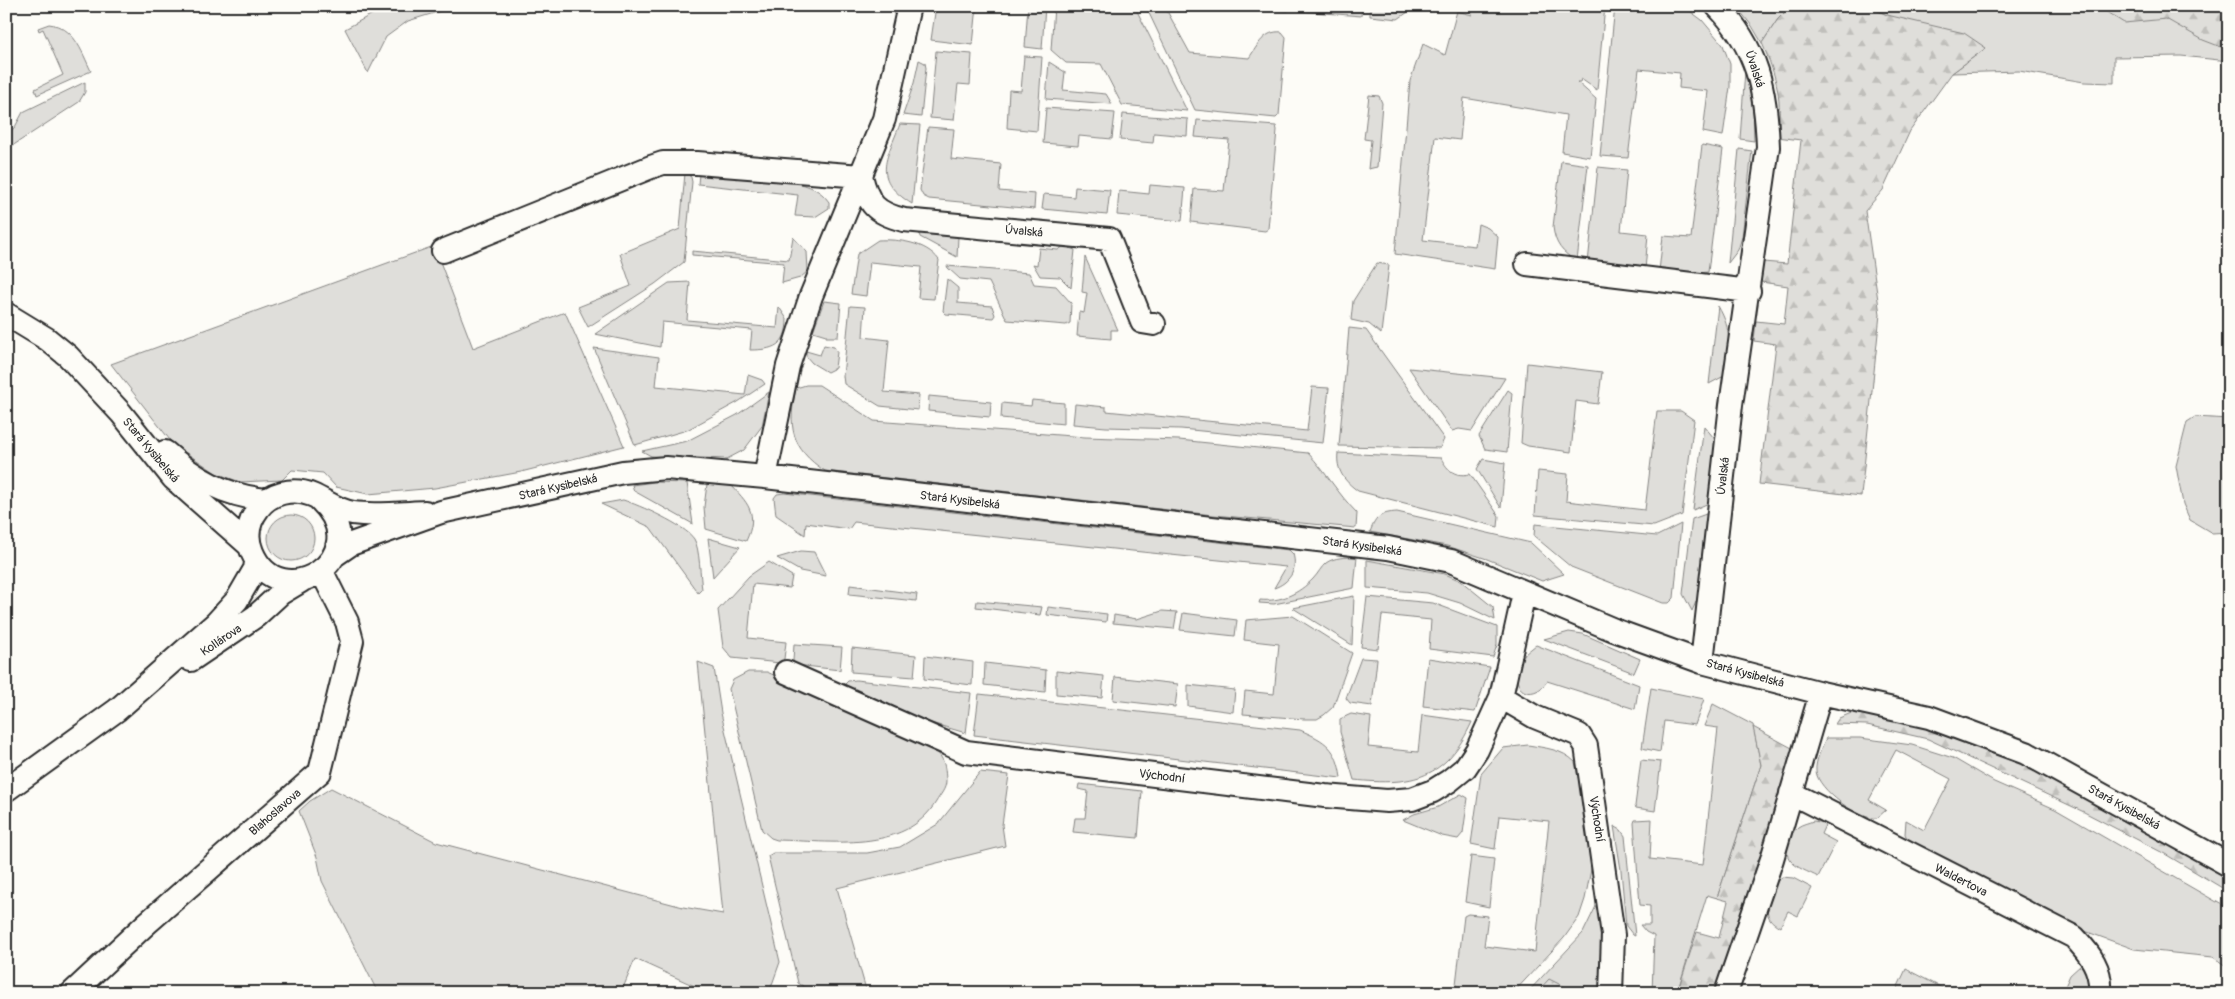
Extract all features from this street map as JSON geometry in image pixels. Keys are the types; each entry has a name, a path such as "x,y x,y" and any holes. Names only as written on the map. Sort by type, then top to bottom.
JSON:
{"street":[{"path":"765,477 788,366 811,296 884,120 909,6"},
{"name":"Úvalská","path":"1702,662 1731,405 1768,147 1767,113 1760,78 1752,55 1740,32 1718,6"},
{"path":"443,251 663,163 697,163 862,176"},
{"name":"Úvalská","path":"862,176 866,193 873,206 887,216 904,220 1109,239 1142,322 1154,324"},
{"path":"1527,264 1748,291"},
{"name":"Stará Kysibelská","path":"6,314 48,339 68,356 121,413 173,478 253,554 271,575 280,579 301,581 328,563 351,544 441,512 623,472 666,468 765,477 1363,544 1451,561 1614,630 1702,662 1821,693 1930,717 2026,753 2229,865"},
{"name":"Stará Kysibelská","path":"121,413 181,466 207,483 236,496 266,500 284,492 293,491 312,495 353,513 441,512"},
{"path":"253,554 250,526 259,507 266,500"},
{"path":"320,500 334,516 337,525 338,546 328,563"},
{"name":"Kollárova","path":"6,790 117,710 216,623 237,600 254,569 253,554"},
{"name":"Blahoslavova","path":"72,993 146,924 320,772 352,641 328,563"},
{"name":"Kollárova","path":"137,693 208,650 256,616 281,593 301,581"},
{"name":"Východní","path":"786,672 966,752 1315,795 1387,801 1412,799 1433,791 1449,781 1465,768 1477,750 1501,697 1524,593"},
{"path":"1726,993 1791,793 1821,693"},
{"name":"Východní","path":"1501,697 1535,717 1579,735 1586,746 1613,935 1611,993"},
{"name":"Waldertova","path":"1791,793 2074,938 2086,950 2096,966 2101,981 2100,993"}],"green space":[{"path":"387,6 457,6 408,21 386,37 368,73 345,29"},
{"path":"936,6 977,6 973,45 931,40"},
{"path":"1028,6 1045,6 1042,49 1025,47"},
{"path":"1054,6 1111,6 1136,9 1187,111 1122,105 1101,64 1066,63 1051,50"},
{"path":"1223,6 1288,6 1288,11"},
{"path":"1300,6 1362,6 1361,16 1300,11"},
{"path":"1370,6 1412,6 1411,10 1398,19 1370,16"},
{"path":"1459,6 1605,6 1597,90 1581,79 1580,82 1577,82 1596,99 1590,157 1562,152 1566,115 1464,98 1460,140 1435,137 1423,240 1475,246 1478,224 1488,228 1498,237 1495,269 1395,254 1410,81 1423,44 1445,55 1457,11 1472,15 1472,10"},
{"path":"1615,6 1683,6 1702,20 1723,45 1730,64 1730,87 1723,136 1703,132 1708,91 1679,88 1680,73 1639,69 1628,158 1600,156"},
{"path":"1736,6 1791,6 1778,19 1762,43 1752,26"},
{"path":"1791,6 1867,6 1887,15 1964,33 1986,48 1952,73 1910,131 1883,190 1865,211 1880,314 1861,496 1759,484 1776,344 1754,341 1756,321 1784,324 1788,286 1761,282 1763,262 1787,264 1801,140 1777,137 1779,100 1772,67 1762,43 1778,19"},
{"path":"1867,6 2229,6 2229,61 2181,56 2114,57 2114,83 2084,82 2019,71 1952,73 1986,48 1887,15"},
{"path":"2097,6 2229,6 2229,50 2203,40 2166,19 2124,23"},
{"path":"1147,9 1167,11 1190,53 1249,58 1262,39 1271,33 1282,32 1286,37 1279,115 1276,118 1195,110"},
{"path":"49,24 58,26 71,35 80,48 91,71 37,95 35,89 63,75 43,29 39,31 38,28"},
{"path":"936,51 972,54 970,85 958,84 954,120 930,118"},
{"path":"1024,56 1042,57 1037,131 1007,128 1009,90 1021,91"},
{"path":"919,60 925,63 926,68 921,117 903,115 914,83"},
{"path":"1049,62 1065,72 1063,90 1106,94 1112,104 1046,99"},
{"path":"1745,71 1753,106 1754,141 1740,139"},
{"path":"85,82 85,92 79,102 6,150 6,135 15,127 23,112"},
{"path":"1369,95 1379,96 1382,103 1377,167 1368,169 1371,140 1364,139"},
{"path":"1046,108 1115,113 1112,139 1079,136 1078,146 1043,143"},
{"path":"1123,114 1188,119 1187,136 1154,133 1153,143 1120,140"},
{"path":"1197,120 1276,126 1268,229 1265,231 1191,222 1194,189 1224,191 1229,140 1195,137"},
{"path":"900,124 920,125 912,204 899,195 886,177 887,159"},
{"path":"928,127 954,129 951,159 1001,164 999,191 1035,194 1034,209 929,199 923,196 920,190"},
{"path":"1702,145 1723,149 1708,272 1691,274 1659,271 1663,236 1691,238"},
{"path":"1739,149 1752,151 1742,237 1738,250 1728,263"},
{"path":"1561,161 1588,165 1577,261 1567,255 1560,247 1555,238 1553,227"},
{"path":"1598,167 1627,170 1621,231 1648,234 1645,270 1588,263"},
{"path":"685,173 691,177 692,182 684,262 655,284 588,327 578,307 631,286 620,254 680,229"},
{"path":"699,174 794,182 818,191 829,202 829,208 815,217 795,216 798,195 698,184"},
{"path":"1150,185 1185,188 1182,221 1117,215 1119,191 1149,194"},
{"path":"1075,187 1110,190 1107,215 1042,209 1044,194 1074,197"},
{"path":"919,233 958,237 957,257 920,237"},
{"path":"793,237 807,252 808,271 800,278 782,283 784,263 692,255 692,251 789,260"},
{"path":"878,240 903,241 919,245 927,249 939,260 934,299 918,298 921,267 870,262 866,296 851,294 857,254"},
{"path":"434,246 473,348 565,312 624,446 521,472 435,488 368,494 336,487 323,473 292,470 282,480 240,482 216,473 173,444 111,364"},
{"path":"1064,246 1075,250 1071,288 1060,277 1040,276 1033,264 1037,265 1039,248 1058,250"},
{"path":"1085,257 1118,330 1111,330 1111,339 1077,336 1079,312 1084,313 1087,293 1082,292"},
{"path":"1377,263 1389,265 1381,334 1369,324 1351,320 1353,301"},
{"path":"947,266 1029,273 1034,284 1056,286 1071,303 1070,323 1066,325 1007,320 989,282 960,279"},
{"path":"947,279 958,288 958,303 992,306 995,315 993,318 946,314 943,311"},
{"path":"690,282 687,320 777,328 779,307 787,319 781,341 772,347 750,350 752,330 662,322 660,347 595,334 669,283"},
{"path":"824,301 841,303 838,337 826,337 826,335 813,331"},
{"path":"850,306 865,307 863,337 889,340 884,392 919,395 918,410 880,406 844,384 843,376"},
{"path":"1718,306 1726,324 1729,340 1724,376 1709,384"},
{"path":"1349,328 1366,330 1444,439 1440,448 1339,446"},
{"path":"824,345 834,347 837,352 835,368 827,372 812,363 806,356 806,351 820,355"},
{"path":"594,348 659,357 656,386 745,395 748,375 762,380 765,384 738,402 687,430 635,445"},
{"path":"1527,363 1602,372 1598,404 1576,401 1571,452 1528,446 1521,443"},
{"path":"1409,368 1505,378 1472,431 1459,429 1452,431"},
{"path":"806,385 819,385 874,421 1085,437 1179,440 1308,453 1357,513 1356,528 1213,515 825,471 805,454 798,445 794,435 792,414 796,388"},
{"path":"1312,387 1329,388 1323,443 1181,429 1073,424 1075,404 1106,407 1106,411 1307,431"},
{"path":"1508,390 1512,393 1507,452 1485,449 1479,436"},
{"path":"769,392 762,426 744,450 727,459 651,456 642,451 687,441 737,415"},
{"path":"929,396 991,402 990,417 928,411"},
{"path":"1032,400 1064,403 1064,424 1001,418 1002,403 1031,406"},
{"path":"1657,411 1681,411 1694,420 1682,515 1654,526 1535,515 1538,471 1568,474 1566,501 1645,510"},
{"path":"2195,417 2229,419 2229,532 2212,533 2190,520 2183,504 2176,466 2187,422"},
{"path":"1704,426 1714,438 1717,450 1711,502 1693,510"},
{"path":"1338,453 1441,458 1452,472 1460,475 1470,474 1499,516 1498,527 1358,491 1342,475 1338,465"},
{"path":"1483,459 1505,463 1501,508 1477,469"},
{"path":"654,482 687,483 693,524 634,491 632,485"},
{"path":"729,483 750,509 752,523 746,541 706,529 704,507 707,484"},
{"path":"784,493 1289,550 1293,554 1294,565 1288,579 1274,588 1286,567 854,522 849,529 806,523 805,535 776,515 774,498 777,494"},
{"path":"623,500 672,522 694,539 699,556 702,589 698,593 650,527 601,504"},
{"path":"1397,512 1531,543 1564,574 1542,581 1487,559 1447,546 1370,532 1380,516"},
{"path":"1709,513 1699,595 1692,611 1683,594 1692,519"},
{"path":"291,515 304,519 310,525 314,538 310,551 304,557 291,561 278,557 272,551 268,538 272,525 278,519"},
{"path":"1535,524 1657,536 1681,524 1674,598 1669,603 1663,603 1571,567 1534,536"},
{"path":"708,538 740,547 713,577"},
{"path":"801,551 814,552 826,576 800,571 777,558"},
{"path":"1357,557 1354,588 1274,604 1259,603 1260,600 1275,600 1295,593 1313,579 1329,561"},
{"path":"1367,560 1445,574 1461,581 1493,607 1495,620 1460,603 1427,593 1367,588"},
{"path":"769,562 792,576 790,588 753,584 748,638 786,642 784,659 780,663 732,658 723,647 718,610 749,576"},
{"path":"850,585 917,594 916,601 849,594"},
{"path":"1354,596 1352,645 1293,608"},
{"path":"1367,597 1433,603 1497,627 1497,645 1493,657 1429,649 1431,620 1382,615 1378,649 1361,647"},
{"path":"977,601 1042,607 1040,615 976,607"},
{"path":"1048,607 1107,614 1106,622 1047,615"},
{"path":"1162,611 1177,612 1174,629 1113,623 1114,615 1137,619"},
{"path":"1183,613 1237,620 1235,636 1180,630"},
{"path":"1293,616 1352,653 1333,707 1317,719 1243,714 1245,691 1274,694 1279,644 1244,640 1246,620"},
{"path":"1569,632 1583,634 1640,659 1634,673 1544,639"},
{"path":"794,644 842,647 840,670 796,665 793,661"},
{"path":"1536,645 1639,685 1635,709 1547,681 1537,691 1526,692 1518,685 1518,670 1521,659"},
{"path":"852,648 916,655 914,677 851,672"},
{"path":"925,656 973,662 972,685 924,679"},
{"path":"1361,658 1377,659 1372,706 1350,703 1346,698"},
{"path":"1428,658 1490,667 1475,712 1423,706"},
{"path":"698,662 714,668 721,713 780,962 769,993 710,993 635,959 621,993 368,993 376,989 322,881 317,857 299,811 310,801 331,788 436,842 683,907 723,914"},
{"path":"985,663 1046,670 1045,692 984,685"},
{"path":"1056,671 1104,676 1102,698 1056,694"},
{"path":"748,672 767,672 922,741 941,757 946,773 945,787 936,802 922,819 905,830 886,837 842,842 777,840 771,838 762,830 729,689 733,680"},
{"path":"1115,677 1178,684 1175,707 1113,700"},
{"path":"856,680 971,693 966,733 924,721 844,690 844,685 848,681"},
{"path":"1188,685 1235,690 1233,712 1188,706"},
{"path":"1651,688 1704,699 1695,725 1664,721 1660,752 1642,748"},
{"path":"979,694 1300,730 1317,738 1329,747 1337,759 1341,778 974,735"},
{"path":"1713,704 1753,725 1761,765 1717,898 1707,895 1677,993 1652,993 1654,936 1646,932 1640,925 1650,925 1650,906 1640,905 1634,823 1635,820 1652,819 1650,859 1703,865 1718,728 1704,726"},
{"path":"1854,712 1904,722 1953,737 2001,755 2048,777 2094,800 2229,875 2229,892 2165,854 2084,812 1928,739 1867,725 1835,724 1839,718"},
{"path":"1351,714 1371,717 1368,747 1418,752 1422,715 1472,722 1451,756 1439,767 1425,775 1410,779 1375,782 1354,780 1340,732 1340,719"},
{"path":"1753,727 1792,748 1795,753 1714,993 1677,993 1697,932 1719,938 1728,901 1717,898 1761,765"},
{"path":"1826,738 1860,738 1912,745 1953,758 1994,782 2055,809 2229,909 2229,968 2213,957 2134,949 2082,930 1909,842 1905,834 1906,820 1924,830 1951,779 1896,750 1869,800 1886,810 1877,818 1870,818 1850,809 1831,795 1818,778 1816,771 1817,763"},
{"path":"1528,745 1547,748 1565,754 1575,762 1594,855 1585,899 1579,917 1564,938 1513,993 1455,993 1464,916 1468,914 1488,916 1484,946 1535,952 1549,821 1499,816 1495,849 1471,844 1481,774 1503,748"},
{"path":"1641,760 1661,762 1655,811 1636,808 1635,806"},
{"path":"980,772 1009,775 1002,825 1005,846 837,888 867,993 814,993 798,983 768,856 773,853 867,853 900,847 938,824"},
{"path":"1079,784 1142,791 1138,838 1073,832 1075,818 1085,818 1088,791 1078,789"},
{"path":"1461,794 1468,798 1463,833 1458,839 1442,836 1403,820 1414,814 1438,807"},
{"path":"1813,821 1826,823 1821,834 1836,842 1818,877 1796,865 1790,860 1787,852 1788,843 1795,830 1801,825"},
{"path":"1614,826 1621,830 1625,836 1635,936 1626,926 1621,870"},
{"path":"1471,856 1494,859 1489,907 1465,902"},
{"path":"1782,877 1793,878 1812,888 1798,916 1788,911 1780,927 1770,919 1767,911 1773,889"},
{"path":"1600,898 1602,933 1600,993 1527,993 1583,933"},
{"path":"2081,965 2086,971 2088,978 2089,985 2086,993 2062,993 2070,975"},
{"path":"1906,969 1952,993 1895,993"},
{"path":"1549,979 1577,993 1536,993"}]}
